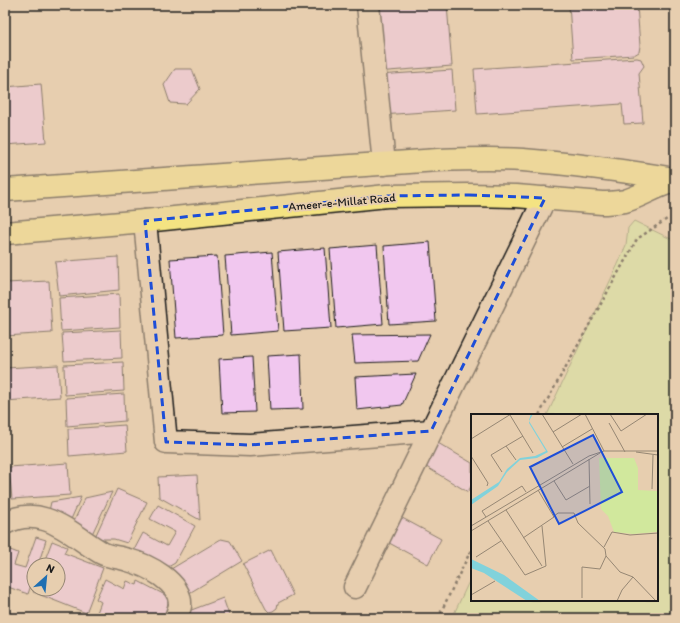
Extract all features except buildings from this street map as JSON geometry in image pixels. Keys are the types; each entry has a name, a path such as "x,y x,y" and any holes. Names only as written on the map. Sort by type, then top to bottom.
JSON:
{"main road":[{"path":"5,190 444,160 522,160 591,167 675,180"},
{"path":"384,164 387,196"},
{"name":"Ameer-e-Millat Road","path":"5,233 145,221 387,196 469,194 602,203 626,200 675,180"}],"street":[{"path":"368,5 384,164"},
{"path":"355,587 545,198"},
{"path":"145,221 166,442 250,445 431,431"},
{"path":"5,522 28,516 40,517 56,523 103,554 128,560 158,573 170,583 178,598 180,606 176,618"}],"path":[{"path":"540,414 637,239 667,219"},
{"path":"438,618 471,550"}],"highlighted area":[{"path":"469,195 545,198 431,431 250,445 166,442 145,221 387,196"}],"green space":[{"path":"634,221 675,241 675,618 452,618 471,577 471,601 658,601 658,414 547,414 619,262 626,245 628,228"}]}
